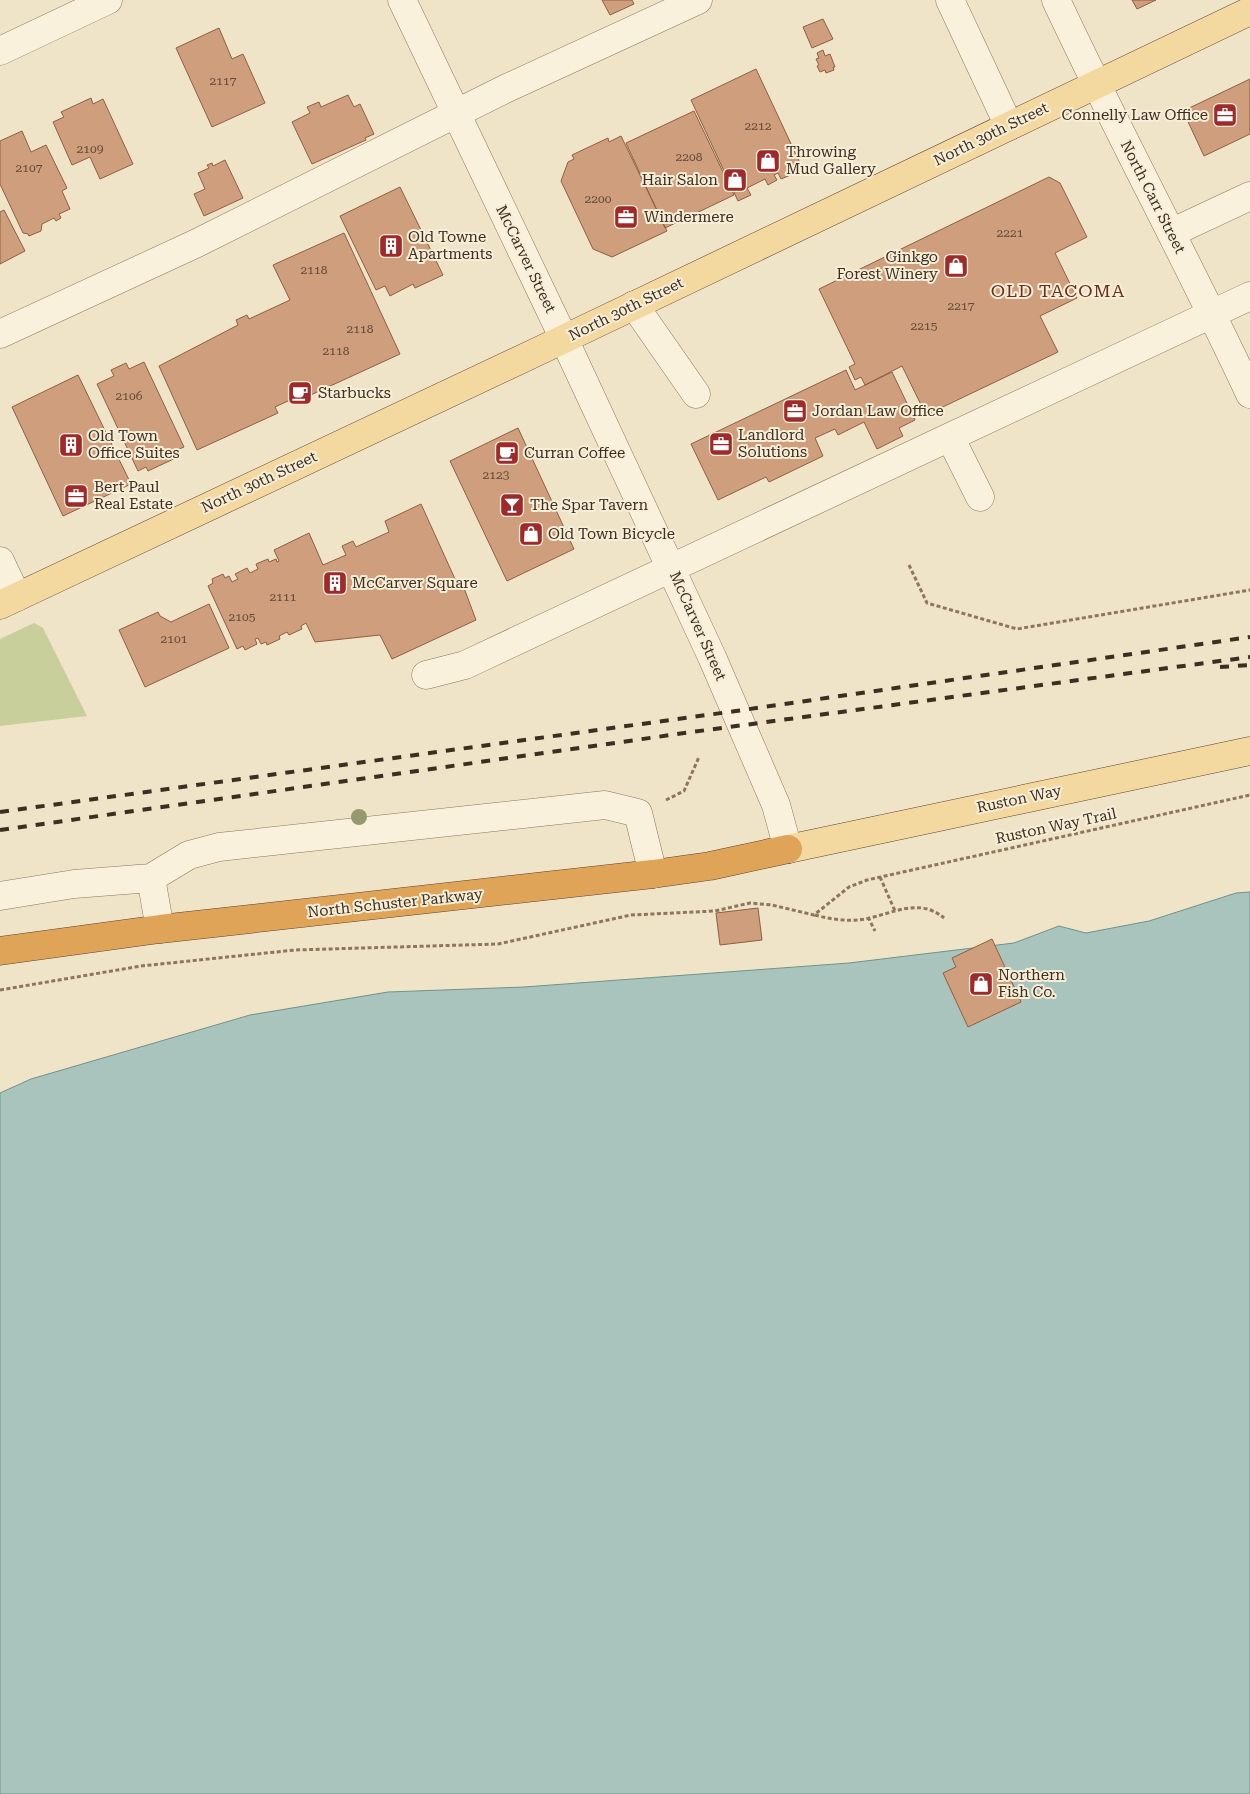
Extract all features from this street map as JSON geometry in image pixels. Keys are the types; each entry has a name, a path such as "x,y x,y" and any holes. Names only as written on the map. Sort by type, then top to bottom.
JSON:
{"highway":[{"name":"North Schuster Parkway","path":"0,951 160,930 653,874 710,866 788,849"}],"main road":[{"name":"North 30th Street","path":"8,601 564,339 1250,11"},
{"name":"Ruston Way","path":"788,849 1250,751"}],"street":[{"path":"0,51 108,0"},
{"name":"McCarver Street","path":"402,0 672,569 776,805 788,849"},
{"path":"0,334 197,243 456,113 698,0"},
{"path":"950,0 1009,126"},
{"name":"North Carr Street","path":"1056,0 1096,84 1212,313 1250,394"},
{"path":"1171,233 1250,196"},
{"path":"426,674 465,665 1250,296"},
{"path":"634,305 696,394"},
{"path":"950,437 980,497"},
{"path":"0,561 8,601"},
{"path":"0,896 74,884 151,878 189,855 218,847 605,805 638,813 653,874"},
{"path":"151,878 160,930"}],"path":[{"path":"909,565 927,603 1017,629 1250,590"},
{"path":"638,813 684,791 698,758"},
{"name":"Ruston Way Trail","path":"814,915 849,887 867,880 1250,795"},
{"path":"880,877 895,911"},
{"path":"0,990 141,966 295,950 498,944 631,915 715,911 750,902 772,905 830,919 859,920 914,907 934,909 944,918"},
{"path":"868,917 875,930"}],"green space":[{"path":"34,623 43,628 87,716 0,726 0,639"}],"water":[{"path":"1250,892 1250,1794 0,1794 0,1093 31,1079 250,1015 388,992 524,987 849,963 1014,943 1059,926 1086,933 1149,921 1236,893"}],"building":[{"path":"602,0 632,0 634,4 610,15"},
{"path":"1132,0 1156,0 1137,9"},
{"path":"823,19 833,39 812,48 803,27"},
{"path":"219,28 232,59 243,54 265,103 212,127 176,48"},
{"path":"823,50 825,56 830,54 835,67 833,67 834,70 826,73 825,70 820,72 816,59 819,58 817,53"},
{"path":"756,69 800,163 795,166 798,172 781,179 778,173 774,175 777,180 768,185 765,179 747,188 751,195 738,201 691,100"},
{"path":"1250,79 1250,134 1204,156 1183,111"},
{"path":"348,95 354,107 360,104 374,134 365,138 366,140 312,164 292,122 310,113 307,107 319,102 321,107"},
{"path":"91,98 93,104 103,99 133,164 100,179 90,157 72,165 53,122 64,117 61,112"},
{"path":"694,111 734,195 665,228 626,143"},
{"path":"22,131 31,152 46,145 67,188 62,191 70,209 59,214 61,218 56,221 54,218 42,224 41,231 29,236 23,233 0,184 0,141"},
{"path":"621,136 667,231 612,257 593,249 561,181 568,162 574,159 572,155 608,138 609,142"},
{"path":"225,160 243,198 204,216 194,194 205,189 198,173 209,168 207,165 212,163 213,166"},
{"path":"1049,177 1060,183 1087,237 1055,253 1077,298 1040,316 1058,352 926,415 902,366 865,385 861,377 855,380 849,367 855,364 819,289"},
{"name":"Old Towne Apartments","path":"400,187 443,275 415,288 413,284 390,296 385,286 376,290 340,216"},
{"path":"4,210 25,251 0,264 0,212"},
{"path":"344,233 400,354 291,404 290,400 275,407 278,413 197,450 159,366 238,325 236,320 247,315 249,319 290,300 273,265"},
{"path":"144,362 184,447 177,450 180,456 148,471 146,467 138,471 97,384 114,376 111,370 126,363 129,369"},
{"path":"846,370 855,390 892,372 915,420 899,428 903,436 877,449 864,422 838,435 835,429 815,438 823,456 769,482 766,477 718,500 691,444"},
{"name":"Old Town Office Suites","path":"78,375 131,484 63,516 12,407"},
{"name":"The Spar Tavern","path":"518,428 574,549 507,581 450,461"},
{"name":"McCarver Square","path":"421,504 460,590 464,588 476,620 392,659 380,635 315,642 306,623 301,626 302,629 289,635 287,632 279,636 280,639 267,645 266,642 261,644 258,638 255,639 257,644 245,650 243,646 237,649 208,586 213,583 212,579 223,574 225,578 229,576 232,582 238,579 235,574 247,568 250,573 258,569 256,564 268,559 269,562 276,559 277,562 279,561 274,550 309,533 323,565 346,555 342,546 353,541 356,547 389,532 385,521"},
{"path":"209,604 229,648 145,687 119,630 158,612 160,616 171,622"},
{"path":"758,908 762,940 720,945 716,913"},
{"path":"992,939 1021,1002 968,1027 943,973 956,967 952,958"}],"railway":[{"path":"0,812 736,711 1250,637"},
{"path":"0,830 692,732 1250,657"},
{"path":"1220,667 1250,665"}],"place":[{"name":"Connelly Law Office","path":"1225,115"},
{"name":"Throwing Mud Gallery","path":"768,161"},
{"name":"Hair Salon","path":"735,180"},
{"name":"Windermere","path":"626,217"},
{"name":"Old Towne Apartments","path":"391,246"},
{"name":"Ginkgo Forest Winery","path":"956,266"},
{"name":"Starbucks","path":"300,393"},
{"name":"Jordan Law Office","path":"795,411"},
{"name":"Landlord Solutions","path":"721,444"},
{"name":"Old Town Office Suites","path":"71,445"},
{"name":"Curran Coffee","path":"507,453"},
{"name":"Bert Paul Real Estate","path":"76,496"},
{"name":"The Spar Tavern","path":"512,505"},
{"name":"Old Town Bicycle","path":"531,534"},
{"name":"McCarver Square","path":"335,583"},
{"name":"Northern Fish Co.","path":"981,984"}],"district":[{"name":"OLD TACOMA","path":"1058,290"}]}
